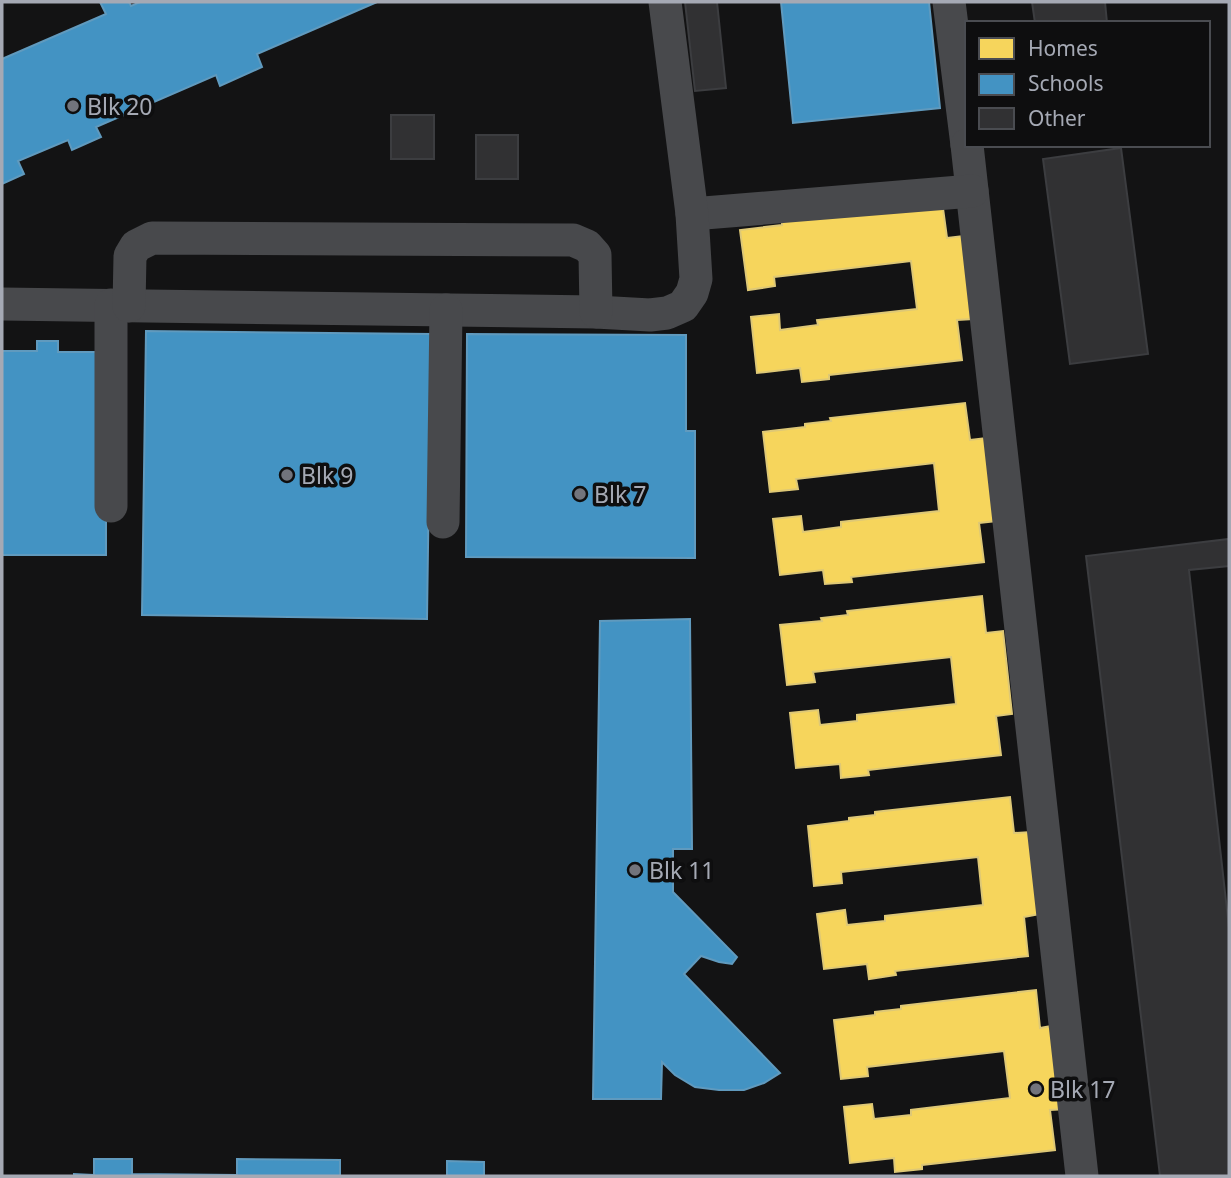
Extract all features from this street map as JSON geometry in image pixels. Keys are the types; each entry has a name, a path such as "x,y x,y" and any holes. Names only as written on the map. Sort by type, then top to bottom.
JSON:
{"lane":[{"path":"2,304 650,315 667,313 683,306 692,293 696,279 692,214 665,2"},
{"path":"949,2 965,129"},
{"path":"967,147 1082,1176"},
{"path":"692,214 972,191"},
{"path":"111,506 120,306 130,256 136,246 152,238 573,240 587,246 595,256 596,312"},
{"path":"443,522 446,310"}],"building: Homes":[{"path":"942,201 947,238 963,236 973,319 957,320 962,360 829,375 829,379 802,382 800,368 757,373 751,317 779,314 780,330 818,325 817,320 917,309 911,261 774,277 775,286 748,290 740,230"},
{"path":"965,403 970,440 986,438 996,521 979,523 984,562 851,577 852,582 825,584 823,570 780,575 773,519 801,516 803,532 841,527 841,522 939,511 934,463 796,479 798,489 770,492 763,432 805,427 805,424 831,421 830,418"},
{"path":"982,596 986,633 1003,631 1012,714 996,716 1001,755 868,770 869,775 841,778 840,764 796,768 790,713 818,710 820,725 857,721 857,715 956,704 951,657 813,672 815,682 787,685 780,625 822,621 821,618 848,615 847,611"},
{"path":"1010,797 1014,833 1031,832 1040,914 1024,917 1028,956 895,971 896,975 869,979 867,964 824,969 817,914 845,910 847,925 885,921 885,916 983,905 978,857 841,872 842,883 814,886 808,826 849,821 849,818 875,815 875,812"},
{"name":"Blk 17","path":"1036,990 1040,1028 1057,1025 1066,1109 1050,1110 1055,1150 922,1165 922,1169 895,1172 894,1158 850,1163 844,1107 872,1104 874,1119 911,1115 911,1110 1010,1098 1004,1051 867,1067 868,1076 841,1079 834,1020 875,1015 875,1012 901,1009 901,1006"}],"building: Schools":[{"name":"Blk 20","path":"100,2 129,2 131,6 140,2 377,2 257,54 262,67 220,86 216,75 96,127 101,137 72,150 68,140 18,161 24,174 2,184 2,59 106,14"},
{"path":"781,2 929,2 940,108 793,123"},
{"name":"Blk 9","path":"146,331 431,334 427,619 142,615"},
{"name":"Blk 7","path":"467,334 686,335 686,431 695,431 695,558 466,557"},
{"path":"37,341 58,341 58,352 106,352 106,555 2,555 2,351 37,351"},
{"name":"Blk 11","path":"690,619 692,849 673,849 673,892 737,957 732,964 701,956 684,974 780,1073 764,1083 744,1090 719,1090 695,1087 675,1075 662,1062 661,1099 593,1099 600,621"},
{"path":"94,1159 132,1159 132,1174 237,1175 237,1159 340,1160 340,1176 74,1176 94,1175"},
{"path":"447,1161 484,1162 484,1176 447,1176"}],"building: Other":[{"path":"685,2 717,2 726,88 695,91"},
{"path":"1032,2 1105,2 1107,21 1035,21"},
{"path":"391,115 434,115 434,159 391,159"},
{"path":"476,135 518,135 518,179 476,179"},
{"path":"1121,148 1148,354 1070,364 1043,159"},
{"path":"1229,539 1229,566 1189,570 1229,928 1229,1176 1160,1176 1086,556"}],"place":[{"name":"Blk 20","path":"73,106"},
{"name":"Blk 9","path":"287,475"},
{"name":"Blk 7","path":"580,494"},
{"name":"Blk 11","path":"635,870"},
{"name":"Blk 17","path":"1036,1089"}]}
